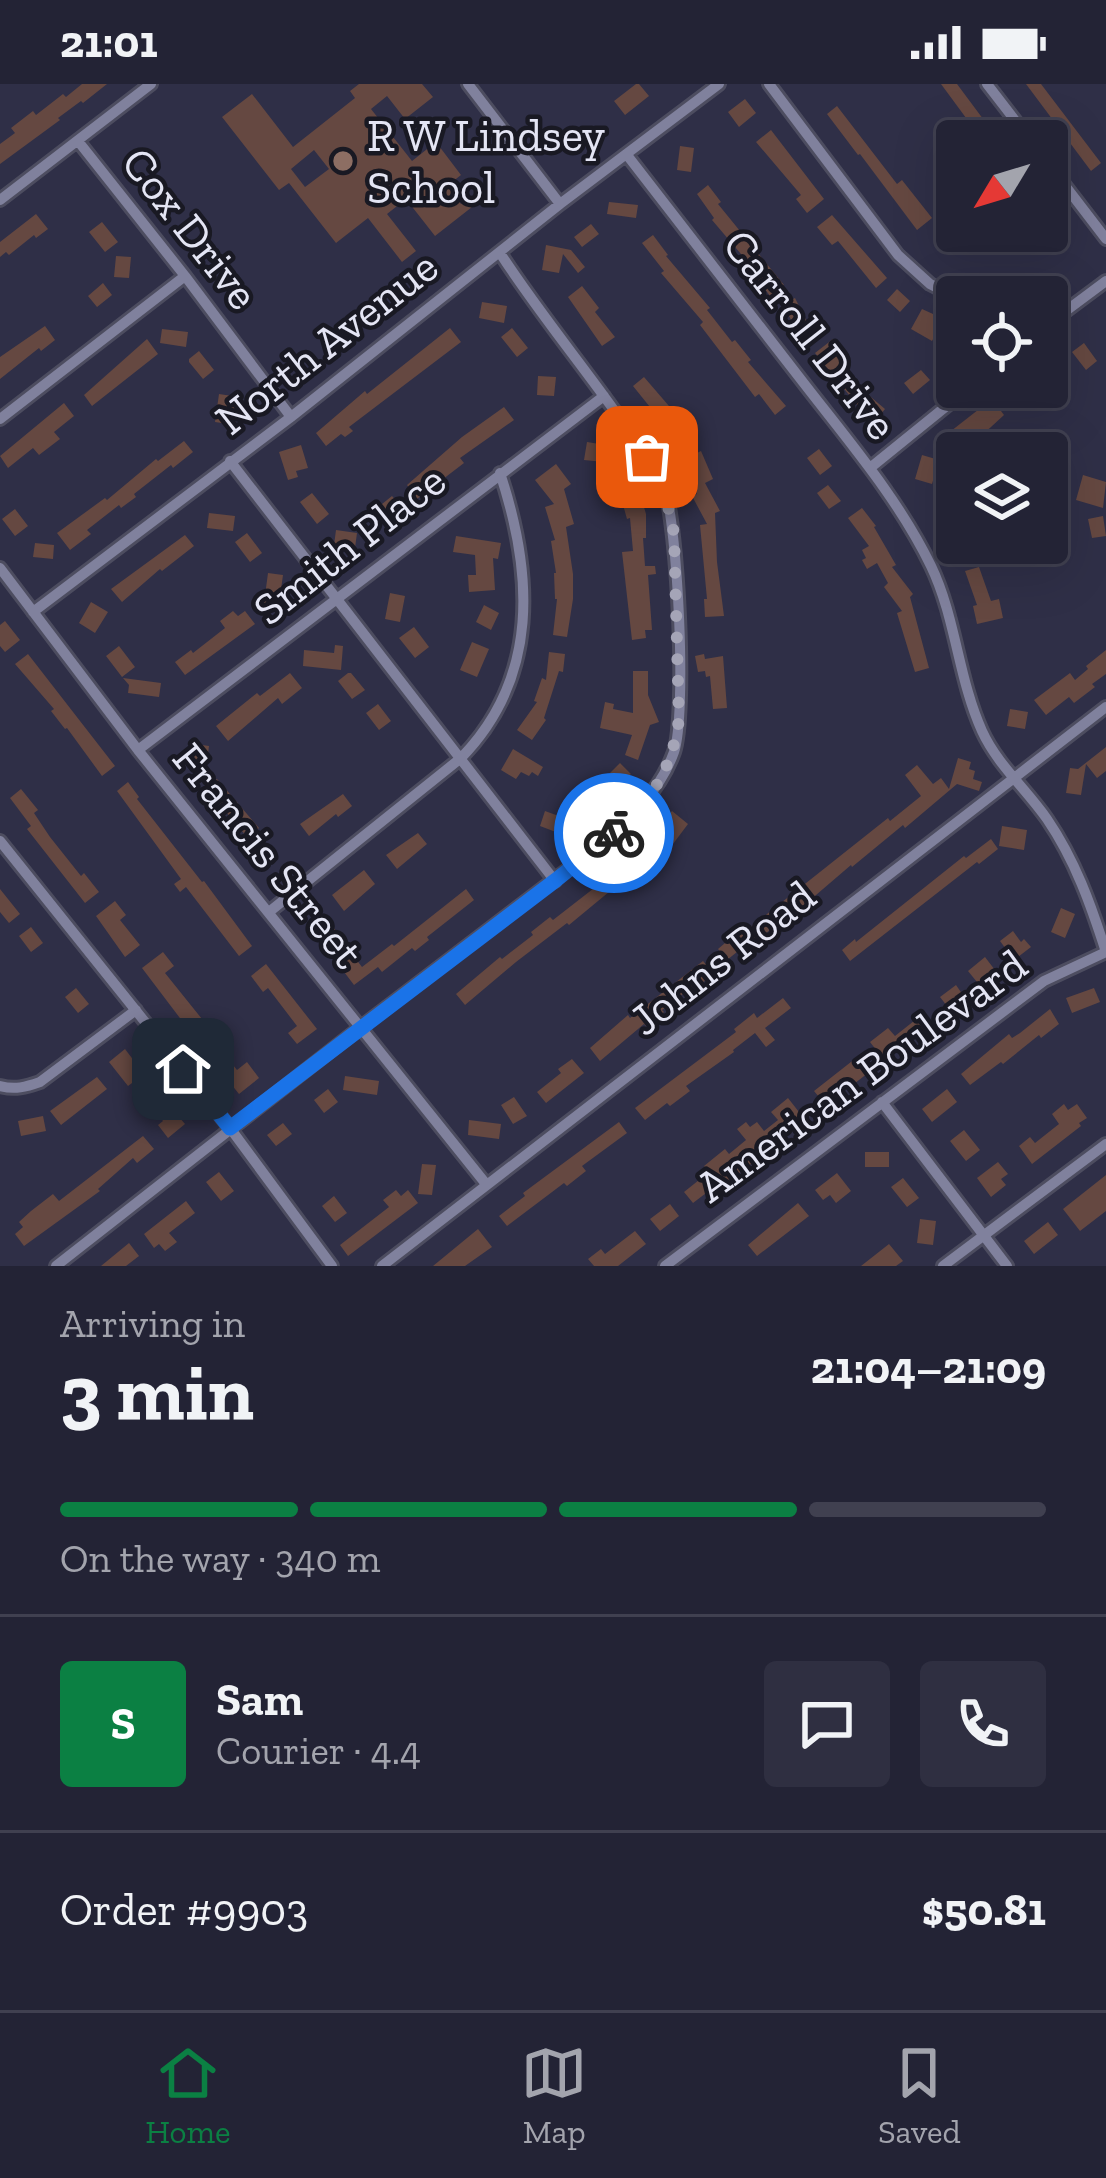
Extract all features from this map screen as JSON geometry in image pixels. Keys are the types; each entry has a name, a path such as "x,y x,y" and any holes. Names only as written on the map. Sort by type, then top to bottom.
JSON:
{"street":[{"path":"0,200 151,84"},
{"path":"468,84 560,204"},
{"name":"North Avenue","path":"33,611 719,84"},
{"path":"770,84 898,255 936,288"},
{"path":"987,84 1015,120"},
{"name":"Cox Drive","path":"78,141 291,417"},
{"name":"Carroll Drive","path":"627,155 869,468 910,528 933,570 983,734 1074,862 1106,952"},
{"path":"1068,189 1106,239"},
{"path":"56,1266 630,819 655,790 675,749 679,719 674,533 663,484 500,253"},
{"path":"0,419 185,276"},
{"path":"1068,310 1106,280"},
{"name":"Smith Place","path":"138,750 604,396"},
{"path":"869,468 944,408"},
{"path":"230,461 556,880"},
{"path":"269,912 461,758 495,713 512,674 524,597 522,556 500,473"},
{"name":"Francis Street","path":"0,568 138,750 486,1184"},
{"name":"Johns Road","path":"382,1266 1106,707"},
{"path":"0,841 230,1128 332,1266"},
{"name":"American Boulevard","path":"665,1266 1044,981 1106,952"},
{"path":"0,1086 25,1088 40,1082 136,1010"},
{"path":"882,1102 1007,1266"},
{"path":"944,1266 1106,1144"}],"building":[{"path":"82,84 107,84 0,164 0,144 15,133 11,128"},
{"path":"359,84 422,84 433,97 405,119 387,96 371,109 412,161 436,142 461,175 447,186 461,204 466,200 472,207 435,236 406,199 387,214 416,251 402,262 368,218 336,243 289,183 279,190 222,117 252,94 293,147 355,98 350,91","holes":["314,150 329,169 305,187 291,169"]},
{"path":"636,84 649,96 625,115 614,101"},
{"path":"941,84 957,84 984,120 968,120"},
{"path":"1026,84 1041,84 1101,163 1091,171 1068,140 1068,120 1053,120"},
{"path":"745,99 756,113 739,127 728,112"},
{"path":"837,106 897,184 902,180 932,218 917,230 827,114"},
{"path":"771,130 824,199 807,213 796,199 801,195 756,142"},
{"path":"680,146 694,148 691,172 677,170"},
{"path":"708,185 784,285 770,296 697,194"},
{"path":"609,202 638,205 636,218 607,214"},
{"path":"36,214 48,229 0,257 0,242"},
{"path":"832,215 887,278 876,288 838,241 832,245 817,227"},
{"path":"102,222 118,242 105,252 89,232"},
{"path":"591,224 599,234 582,247 574,237"},
{"path":"653,235 786,406 775,415 759,394 755,397 700,325 703,322 661,273 664,271 642,243"},
{"path":"546,245 571,250 585,267 578,273 563,254 559,273 542,270"},
{"path":"116,256 131,257 129,278 114,277"},
{"path":"103,283 112,295 97,307 88,296"},
{"path":"582,286 615,337 602,346 568,297"},
{"path":"897,289 910,301 900,312 887,300"},
{"path":"795,298 807,322 795,328 783,304"},
{"path":"482,302 507,306 504,323 479,318"},
{"path":"922,309 936,315 932,341 911,329"},
{"path":"45,326 55,340 0,379 0,357"},
{"path":"450,328 461,342 349,427 353,431 326,446 316,433"},
{"path":"512,328 528,348 517,357 501,337"},
{"path":"162,329 188,332 186,347 160,343"},
{"path":"147,339 158,354 92,406 84,395"},
{"path":"833,339 846,355 840,360 859,387 885,409 874,423 856,408 815,353"},
{"path":"1084,343 1097,361 1086,370 1072,352"},
{"path":"199,351 214,370 203,379 189,362"},
{"path":"921,370 930,380 913,394 904,383"},
{"path":"538,376 556,377 554,396 537,395"},
{"path":"644,377 675,413 697,453 701,451 713,479 705,483 720,511 715,513 724,616 705,617 700,525 707,524 666,427 633,386"},
{"path":"219,394 239,397 235,425 215,422"},
{"path":"64,403 74,416 54,432 60,439 39,455 33,448 8,468 0,456"},
{"path":"504,407 514,420 460,458 464,463 417,499 407,485"},
{"path":"980,408 999,408 1004,415 986,432 951,431"},
{"path":"184,441 193,452 87,530 91,534 70,550 57,533"},
{"path":"587,442 606,445 604,462 584,460"},
{"path":"301,445 308,468 296,471 298,477 288,480 279,452"},
{"path":"819,449 832,466 820,475 807,458"},
{"path":"922,455 936,459 932,484 915,479"},
{"path":"556,464 571,484 564,489 574,524 566,527 573,574 567,637 553,635 557,599 551,541 555,540 545,507 554,504 535,480"},
{"path":"626,470 646,514 645,566 655,566 656,574 648,575 652,630 645,630 646,638 632,640 622,552 633,551 630,518 618,487 610,490 606,478"},
{"path":"1083,475 1106,482 1103,508 1076,500"},
{"path":"828,485 841,501 829,509 817,493"},
{"path":"312,493 329,514 317,524 300,502"},
{"path":"392,496 402,508 387,520 377,508"},
{"path":"862,508 896,565 892,567 913,594 929,668 915,672 897,613 902,611 884,587 888,583 877,563 867,569 862,560 866,558 862,550 869,546 848,518"},
{"path":"15,509 28,526 15,536 2,519"},
{"path":"209,513 235,516 233,531 207,528"},
{"path":"1103,516 1106,536 1092,538 1088,519"},
{"path":"336,530 357,533 355,548 334,545"},
{"path":"247,533 262,553 250,562 235,542"},
{"path":"185,535 194,546 122,602 111,589"},
{"path":"456,536 501,543 498,559 493,558 495,590 469,592 468,575 476,575 475,555 453,552"},
{"path":"35,543 54,545 53,559 33,557"},
{"path":"979,567 991,601 999,599 1003,618 977,624 973,606 977,605 965,571"},
{"path":"268,573 283,575 279,604 264,603"},
{"path":"390,593 405,596 400,622 385,619"},
{"path":"91,602 108,612 95,633 79,623"},
{"path":"484,605 499,613 491,630 476,622"},
{"path":"233,611 238,616 245,611 255,624 185,675 175,662 225,628 220,621"},
{"path":"5,621 20,640 5,652 0,646 0,625"},
{"path":"414,627 429,647 415,658 399,638"},
{"path":"472,642 489,649 477,677 460,670"},
{"path":"335,645 343,646 341,670 303,666 304,650 334,653"},
{"path":"119,646 135,667 122,677 106,656"},
{"path":"1106,650 1106,674 1092,684 1095,687 1074,703 1069,697 1046,715 1034,700 1070,673 1075,680"},
{"path":"549,652 565,654 563,672 559,671 546,720 532,740 517,730 537,702 542,678 546,680"},
{"path":"28,654 115,766 102,776 15,664"},
{"path":"704,654 705,659 723,656 727,708 713,709 710,676 698,672 695,656"},
{"path":"633,671 648,671 648,695 659,722 650,725 638,760 625,755 632,735 600,728 605,702 633,713"},
{"path":"290,673 302,688 282,704 278,698 228,741 216,726"},
{"path":"348,673 365,690 352,699 338,681"},
{"path":"123,678 161,683 159,697 128,693"},
{"path":"378,704 391,721 379,730 366,713"},
{"path":"1010,709 1028,712 1025,729 1007,726"},
{"path":"195,744 209,746 206,770 192,768"},
{"path":"1106,747 1106,771 1097,778 1086,764 1081,795 1066,793 1070,768 1078,769"},
{"path":"513,749 543,767 538,776 521,772 516,779 501,770"},
{"path":"958,758 971,762 973,779 982,782 979,791 957,784 727,960 718,949 731,938 733,941 921,796 905,775 917,765 933,784 941,778 949,789"},
{"path":"620,763 631,774 590,815 581,803 606,784 603,780"},
{"path":"217,779 259,828 247,837 206,788"},
{"path":"128,782 252,946 239,956 186,887 180,892 174,884 181,879 117,791"},
{"path":"21,789 38,810 34,813 50,837 99,892 85,903 27,829 31,826 10,798"},
{"path":"343,794 352,806 309,836 300,824"},
{"path":"545,811 567,819 561,834 540,826"},
{"path":"672,811 688,824 673,844 465,1005 456,994 550,917 553,920 643,850 667,828 662,824"},
{"path":"1002,826 1027,830 1024,850 999,846"},
{"path":"418,833 427,844 397,869 386,855"},
{"path":"991,839 998,849 850,961 842,950"},
{"path":"364,870 375,884 344,911 332,895"},
{"path":"0,889 20,914 9,923 0,912"},
{"path":"466,889 474,900 415,951 412,948 382,972 378,967 354,985 335,960 349,950 362,967"},
{"path":"115,901 126,915 120,920 140,945 125,957 96,916"},
{"path":"1061,908 1075,914 1065,938 1051,932"},
{"path":"325,916 339,935 328,944 314,925"},
{"path":"31,927 43,943 31,952 19,936"},
{"path":"1013,931 1031,947 1014,960 1000,941"},
{"path":"163,952 174,966 165,973 206,1024 192,1034 142,968"},
{"path":"985,957 998,974 981,987 968,971"},
{"path":"703,961 714,974 600,1061 590,1048"},
{"path":"266,964 317,1029 297,1044 288,1033 297,1026 268,988 263,992 251,976"},
{"path":"956,985 965,998 950,1010 940,997"},
{"path":"76,988 89,1004 78,1013 65,997"},
{"path":"1094,988 1100,1002 1072,1013 1066,998"},
{"path":"783,998 791,1008 765,1028 775,1040 766,1047 755,1033 686,1086 690,1091 670,1106 667,1103 645,1120 635,1108 736,1032 754,1013 757,1018"},
{"path":"1050,1009 1059,1024 970,1085 961,1074 1009,1034 1012,1038"},
{"path":"924,1013 933,1025 884,1060 870,1042 888,1028 895,1036"},
{"path":"214,1041 237,1070 247,1062 259,1078 239,1094 203,1049"},
{"path":"125,1049 144,1074 128,1086 109,1062"},
{"path":"856,1058 868,1073 823,1102 814,1091"},
{"path":"572,1059 584,1073 546,1103 537,1092"},
{"path":"345,1076 379,1081 377,1095 343,1090"},
{"path":"97,1077 107,1089 61,1125 50,1111"},
{"path":"328,1089 338,1102 324,1113 314,1100"},
{"path":"947,1089 957,1102 932,1122 922,1109"},
{"path":"514,1097 527,1116 513,1124 501,1105"},
{"path":"788,1098 806,1121 720,1188 718,1184 693,1203 684,1192 709,1172 704,1166 746,1140 737,1129 746,1122 750,1127 757,1122 764,1131 778,1120 771,1112"},
{"path":"168,1104 185,1124 168,1138 158,1125 163,1121 157,1113"},
{"path":"1064,1104 1068,1110 1077,1104 1087,1118 1032,1164 1019,1146 1030,1137 1035,1143 1059,1124 1052,1114"},
{"path":"43,1116 46,1131 21,1136 18,1121"},
{"path":"469,1120 501,1124 499,1139 468,1135"},
{"path":"619,1122 627,1133 582,1166 586,1171 567,1186 564,1183 507,1226 499,1216 523,1193"},
{"path":"283,1123 292,1134 276,1146 267,1135"},
{"path":"964,1130 980,1150 966,1161 950,1141"},
{"path":"143,1136 154,1149 137,1163 133,1158 100,1191 24,1246 15,1234 23,1227 19,1222 53,1194 59,1201"},
{"path":"865,1152 889,1152 889,1167 865,1167"},
{"path":"998,1162 1008,1174 1001,1179 1006,1185 991,1197 977,1178"},
{"path":"422,1164 436,1165 432,1195 418,1194"},
{"path":"219,1172 234,1191 221,1201 206,1182"},
{"path":"837,1173 851,1191 836,1203 830,1195 823,1200 815,1190"},
{"path":"1106,1175 1106,1211 1080,1231 1063,1209"},
{"path":"903,1178 919,1198 907,1207 891,1187"},
{"path":"396,1190 401,1196 408,1190 418,1203 348,1256 340,1245 389,1207 383,1200"},
{"path":"334,1196 347,1213 335,1222 322,1206"},
{"path":"186,1201 195,1213 169,1233 177,1242 165,1251 159,1244 154,1248 144,1234"},
{"path":"798,1203 809,1216 757,1256 748,1245"},
{"path":"670,1204 679,1216 660,1231 650,1219"},
{"path":"920,1219 936,1221 933,1245 917,1243"},
{"path":"1048,1222 1058,1235 1034,1254 1024,1241"},
{"path":"478,1229 492,1247 465,1266 433,1266"},
{"path":"635,1231 646,1244 618,1266 594,1266 588,1259 601,1249 605,1254"},
{"path":"129,1243 139,1256 126,1266 101,1266"},
{"path":"889,1244 903,1261 896,1266 861,1266"}],"way so far":[{"path":"614,833 655,790 675,749 679,719 674,533 663,484 647,457"}],"place":[{"name":"R W Lindsey School","path":"343,161"}],"route":[{"path":"183,1069 230,1128 614,833"}]}
